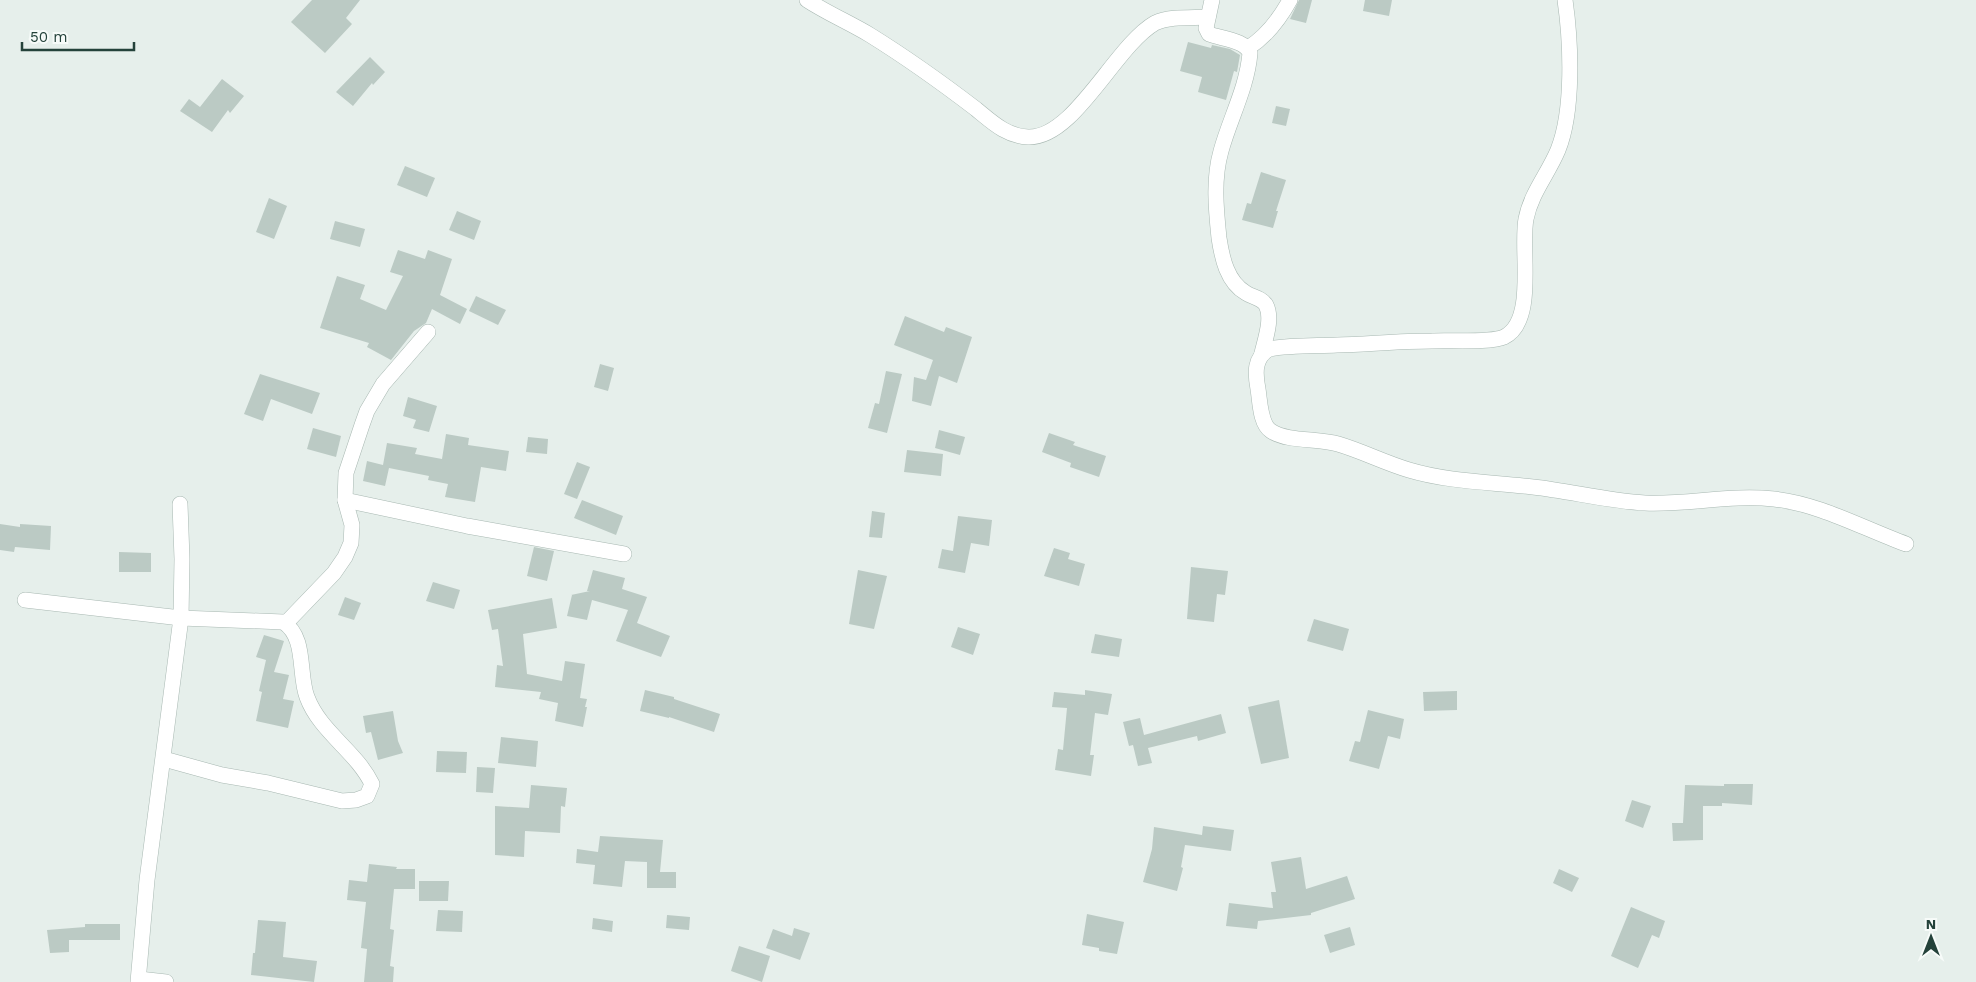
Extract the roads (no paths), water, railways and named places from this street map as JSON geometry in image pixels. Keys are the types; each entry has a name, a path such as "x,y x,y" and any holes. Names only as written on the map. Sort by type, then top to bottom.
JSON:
{"street":[{"path":"807,0 870,35 920,66 1000,130 1027,137 1039,136 1054,129 1070,117 1133,40 1156,23 1178,18 1208,17"},
{"path":"1212,0 1206,28 1209,34 1243,44 1248,48 1249,60 1243,91 1220,153 1216,175 1217,212 1220,244 1232,281 1240,289 1261,300 1266,305 1268,316 1262,353 1257,362 1256,370 1263,417 1267,427 1272,432 1337,443 1408,470 1450,478 1534,487 1646,503 1737,498 1773,499 1792,502 1815,507 1906,544"},
{"path":"1248,48 1260,40 1280,18 1290,0"},
{"path":"1262,353 1269,349 1280,347 1411,341 1484,340 1502,338 1513,330 1520,318 1523,302 1524,239 1528,212 1540,182 1558,150 1567,114 1569,76 1565,0"},
{"path":"286,623 334,573 345,557 351,543 352,525 345,500 346,473 367,411 383,384 428,332"},
{"path":"345,500 467,526 624,554"},
{"path":"166,982 139,980 147,880 181,618 182,559 180,504"},
{"path":"26,600 181,618 279,621 286,623 296,637 307,696 324,725 351,754 372,784 367,796 356,800 342,801 268,783 222,775 164,759"}]}
